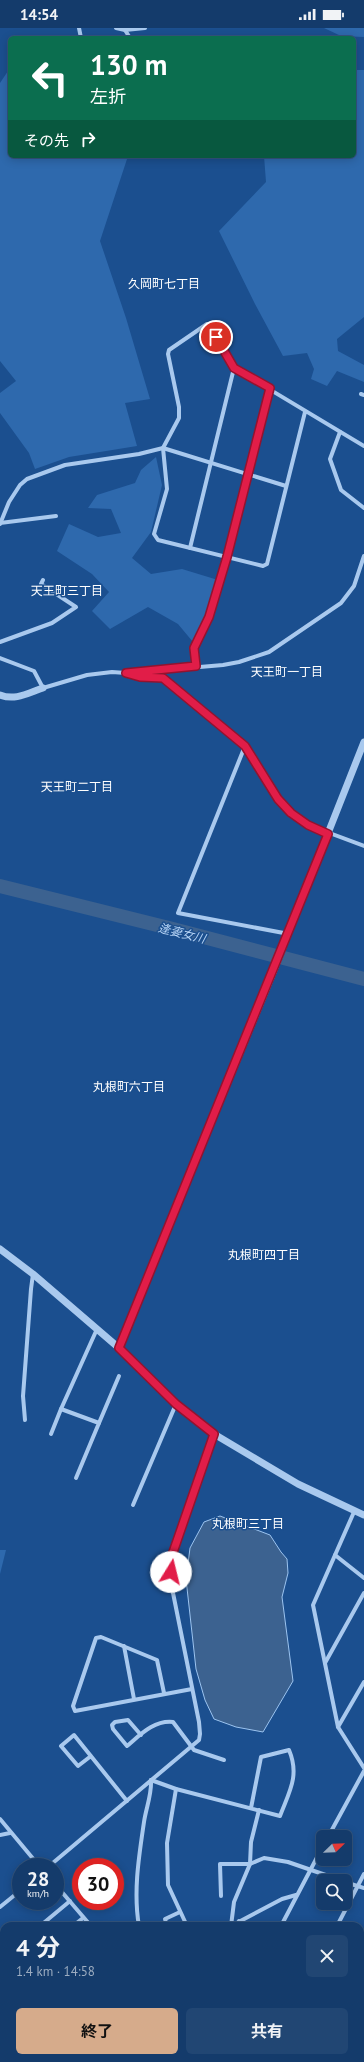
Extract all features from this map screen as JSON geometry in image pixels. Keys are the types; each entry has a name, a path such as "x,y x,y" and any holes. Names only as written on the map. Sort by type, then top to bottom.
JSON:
{"street":[{"path":"116,28 125,30 145,28"},
{"path":"125,30 129,36"},
{"path":"305,412 267,564 263,566 158,540 154,534 166,489 163,448 179,418 179,407 169,350 184,338 207,324 234,368 270,388 305,412 364,446"},
{"path":"190,548 234,368"},
{"path":"196,666 194,648 209,617 227,557 270,388"},
{"path":"340,432 330,459 342,490 364,508"},
{"path":"0,524 9,502 20,485 27,479 65,465 139,454 163,448 210,464 249,474 286,486"},
{"path":"0,524 56,516"},
{"path":"0,694 13,698 87,675 112,672 126,673 238,662 269,652 341,603 354,586 364,556"},
{"path":"0,642 52,623 76,607 41,584 43,580"},
{"path":"0,658 34,671 43,688"},
{"path":"126,673 140,677 163,678 245,746 278,799 291,813 308,825 328,834 364,846"},
{"path":"119,1348 289,934 364,742"},
{"path":"245,746 178,912 289,934"},
{"path":"0,1249 33,1274 119,1348 176,1404 214,1434 298,1484 354,1512 364,1515"},
{"path":"25,1420 24,1396 33,1274"},
{"path":"51,1434 97,1329"},
{"path":"76,1478 119,1376"},
{"path":"133,1505 176,1404"},
{"path":"62,1408 100,1423"},
{"path":"59,1858 199,1740 200,1734 192,1688 171,1582 170,1561 214,1434"},
{"path":"332,1830 364,1770 338,1727 313,1604 354,1512"},
{"path":"336,1555 364,1578"},
{"path":"325,1664 364,1593"},
{"path":"164,1693 157,1660 101,1637 96,1638 73,1706 75,1711 192,1688"},
{"path":"124,1646 134,1699"},
{"path":"338,1727 364,1682"},
{"path":"141,1735 128,1720 114,1722 112,1725 113,1729 127,1746 141,1735 155,1724 166,1721 173,1722 194,1750 224,1760"},
{"path":"91,1756 78,1766 61,1746 74,1735 91,1756 127,1801"},
{"path":"151,1780 176,1789 280,1816 294,1781 294,1762 289,1750 261,1757 251,1808"},
{"path":"139,1922 137,1902 139,1860 144,1820 152,1787 151,1780"},
{"path":"176,1789 167,1843 168,1885 186,1922"},
{"path":"232,1922 234,1902 250,1864 251,1842 259,1810"},
{"path":"0,1818 10,1833 32,1858"},
{"path":"0,1835 10,1833"},
{"path":"221,1896 220,1864 250,1864 264,1858 288,1862 324,1874"},
{"path":"283,1922 316,1858"},
{"path":"339,1922 364,1874"},
{"path":"352,1884 364,1888"},
{"path":"64,1894 88,1922"},
{"path":"236,1922 296,1895"},
{"path":"0,1907 12,1897"},
{"path":"45,1922 70,1901"},
{"path":"166,1922 166,1919 180,1912"},
{"path":"78,1922 84,1918"}],"shaded area":[{"path":"324,28 364,28 364,37 341,36"},
{"path":"356,70 364,70 364,317 337,339 338,351 364,365 364,382 337,371 327,386 311,379 314,369 307,353 283,356 255,304 219,231 266,182 264,158 356,158"},
{"path":"8,71 8,158 127,158 100,241 126,318 150,399 125,403 137,446 69,457 35,469 29,453 0,413 0,393 16,381 0,361 0,83"},
{"path":"156,457 162,485 151,532 132,558 151,574 182,569 218,580 207,617 193,642 178,624 148,607 110,629 92,611 109,592 92,574 57,551 69,524 98,537 121,533 111,509 88,508 97,495 135,483 141,470"},
{"path":"220,1516 270,1535 287,1559 288,1573 282,1597 293,1681 263,1732 236,1727 214,1719 205,1700 196,1669 186,1579 190,1548 204,1522"},
{"path":"0,1550 6,1550 0,1574"}],"waterway":[{"name":"逢妻女川","path":"0,886 364,979"}],"district":[{"name":"久岡町七丁目","path":"164,283"},
{"name":"天王町三丁目","path":"67,590"},
{"name":"天王町一丁目","path":"287,671"},
{"name":"天王町二丁目","path":"77,786"},
{"name":"丸根町六丁目","path":"129,1086"},
{"name":"丸根町四丁目","path":"264,1254"},
{"name":"丸根町三丁目","path":"248,1523"}],"route":[{"path":"171,1572 170,1561 214,1434 176,1404 119,1348 320,857 328,834 308,825 291,813 278,799 245,746 163,678 140,677 126,673 196,666 194,648 209,617 227,557 270,388 234,368 216,337"}]}
